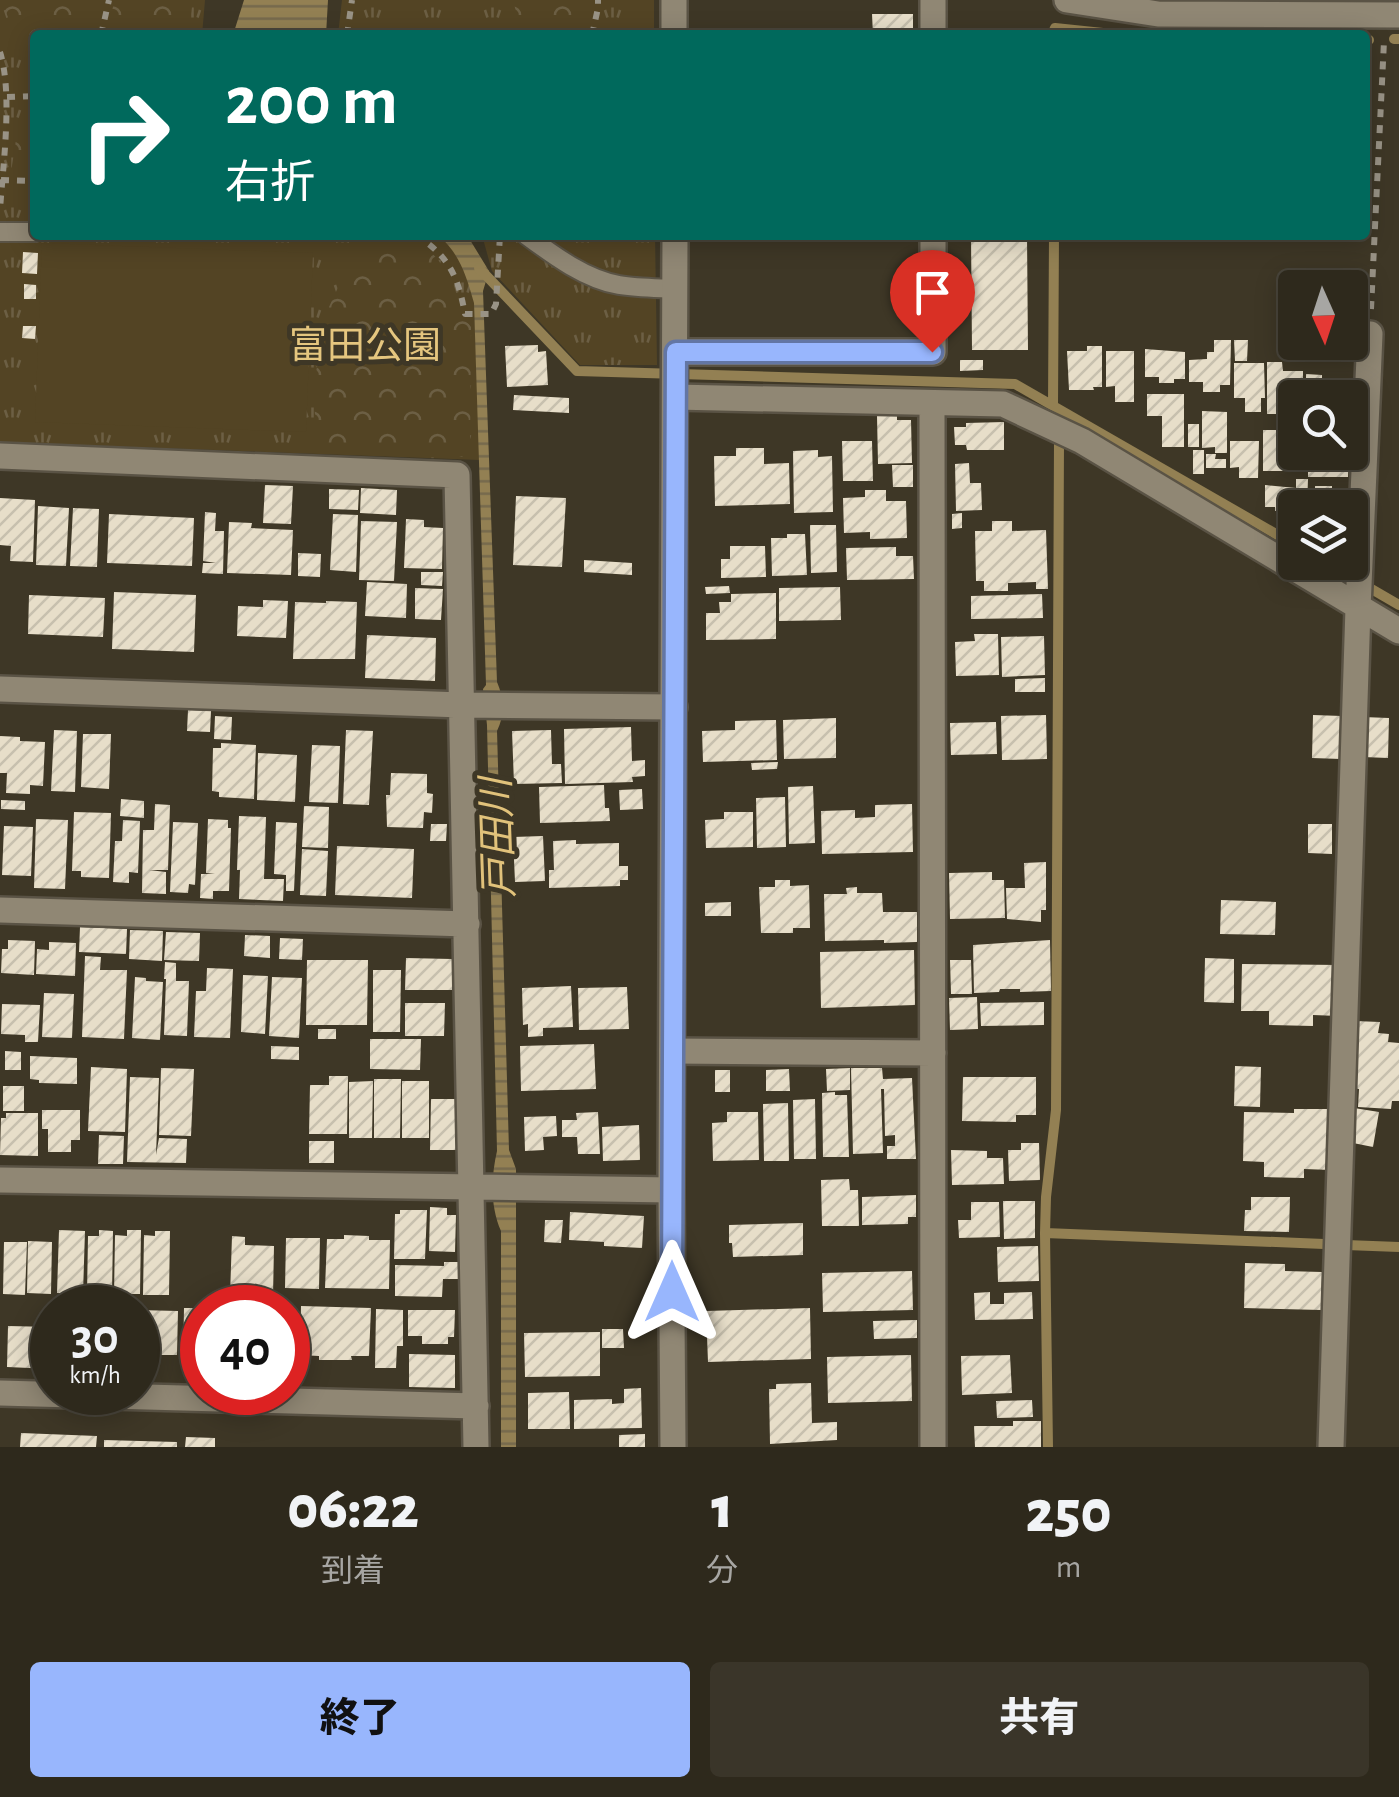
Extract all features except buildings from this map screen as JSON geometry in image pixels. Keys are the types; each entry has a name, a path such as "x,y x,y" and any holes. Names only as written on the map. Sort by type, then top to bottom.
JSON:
{"street":[{"path":"674,0 674,30"},
{"path":"933,0 933,30"},
{"path":"1067,0 1158,14 1390,10"},
{"path":"673,1447 676,240"},
{"path":"676,352 932,352 933,240"},
{"path":"1331,1447 1370,334"},
{"path":"675,398 1002,404 1082,441 1359,590 1399,631"},
{"path":"932,403 933,1447"},
{"path":"0,456 458,474 471,705 467,924 481,1187 476,1447"},
{"path":"0,689 471,705 674,707"},
{"path":"0,910 467,924"},
{"path":"672,1050 932,1053"},
{"path":"0,1180 672,1190"},
{"path":"0,1393 476,1406"}],"lane":[{"path":"0,232 30,232"},
{"path":"533,240 594,278 618,285 676,289"}],"path":[{"path":"102,30 109,0"},
{"path":"348,30 352,0"},
{"path":"593,30 598,0"},
{"path":"1370,334 1390,10"},
{"path":"0,52 7,97 1,206"},
{"path":"7,97 30,96"},
{"path":"1,181 30,181"},
{"path":"422,240 454,271 465,314 491,314 496,304 500,240"}],"green space":[{"name":"富田公園","path":"0,0 205,0 202,30 30,30 30,240 444,240 464,266 474,302 480,460 0,442"},
{"path":"7,0 101,0 97,30 30,30 30,36 13,24"},
{"path":"115,0 193,0 189,30 106,30"},
{"path":"342,0 654,0 654,30 339,30"},
{"path":"513,0 581,0 577,30 521,30"},
{"path":"30,134 30,177 14,177 11,172 16,140"},
{"path":"375,240 410,240 428,250 446,272 460,316 471,326 470,447 462,457 325,448 317,443 313,387 323,354 329,307 341,281"},
{"path":"483,240 655,240 657,365 580,365 492,271"},
{"path":"42,243 313,253 306,432 35,422"}],"water":[{"path":"244,0 328,0 326,30 235,30"},
{"name":"戸田川","path":"444,240 470,240 489,271 483,291 497,682 503,706 497,731 509,1150 516,1169 516,1447 501,1447 501,1231 493,1191 497,1151 474,303 465,274"}],"waterway":[{"path":"1054,30 1074,30"},
{"path":"1394,39 1399,39"},
{"path":"1053,406 1054,240"},
{"path":"479,268 577,371 1015,384 1278,535"},
{"path":"1048,1447 1045,1233 1056,1110 1059,441"},
{"path":"1356,580 1399,605"},
{"path":"1045,1233 1324,1244"},
{"path":"1346,1245 1399,1247"}],"route":[{"path":"672,1292 676,352 932,352"}]}
